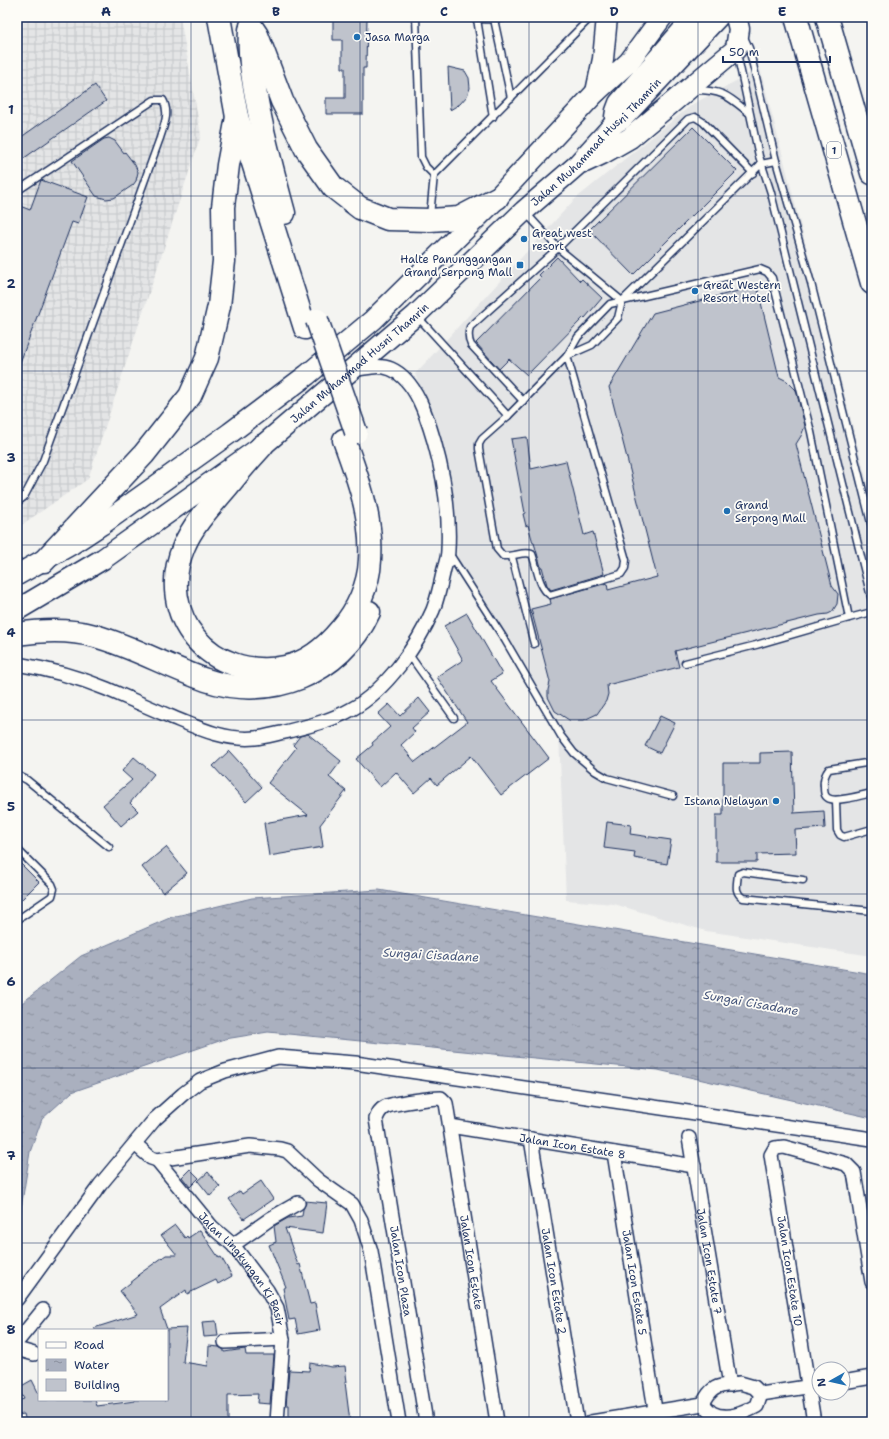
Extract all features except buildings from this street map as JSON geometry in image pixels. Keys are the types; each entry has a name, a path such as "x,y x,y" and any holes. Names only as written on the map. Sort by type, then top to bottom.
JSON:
{"highway":[{"path":"219,17 237,116 350,436 369,526 370,562 366,582 358,603 348,621 336,636 322,649 305,660 286,667 250,669 232,664 216,656 201,645 188,630 179,607 175,586 178,566 184,546 196,524 204,512 262,446"},
{"name":"1","path":"796,17 872,283"},
{"path":"827,17 872,174"},
{"path":"251,21 250,61 265,142 287,224 311,324"},
{"path":"251,21 258,35 282,101 306,149 333,187 360,208 388,220 459,218 497,198"},
{"path":"44,561 144,454 190,396 207,358 219,306 224,261 223,207 228,165 237,116"},
{"path":"17,634 35,631 65,631 94,636 122,645 206,681 229,686 269,686 293,681 315,672 333,660 351,643 365,623 376,597 383,574 385,549 383,527 368,467 350,436"}],"main road":[{"path":"596,92 603,58 607,17"},
{"path":"615,123 616,110 619,103 694,17"},
{"name":"Jalan Muhammad Husni Thamrin","path":"17,610 103,559 262,446 352,370 416,315 524,212 576,166 615,123 622,119 718,17"},
{"name":"Jalan Muhammad Husni Thamrin","path":"17,575 44,561 101,525 230,433 307,375 373,320 497,198 596,92 629,62 638,59 667,22"},
{"path":"576,166 602,154 630,138 736,49 738,23"}],"street":[{"path":"17,664 46,669 76,677 196,727 228,737 254,738 304,727 331,719 353,709 372,695 390,677 420,636 433,609 442,579 448,551 444,489 438,456 429,424 414,390 408,382 392,370 382,366 352,370"},
{"path":"17,1299 100,1185 155,1119 182,1094 200,1081 225,1071 278,1057 355,1063 872,1139"},
{"name":"Jalan Icon Estate","path":"376,1119 378,1112 386,1106 432,1098 441,1098 446,1103 497,1422"},
{"name":"Jalan Icon Plaza","path":"376,1119 426,1422"},
{"name":"Jalan Icon Estate 8","path":"450,1126 694,1166"},
{"name":"Jalan Icon Estate 7","path":"690,1138 730,1384"},
{"name":"Jalan Icon Estate 2","path":"531,1139 577,1422"},
{"name":"Jalan Lingkungan Ki Basir","path":"135,1144 151,1158 157,1160 212,1227 233,1245 267,1290 277,1308 283,1339 277,1422"},
{"path":"157,1160 250,1146 280,1149 287,1151 318,1180 352,1204 361,1220 371,1251 399,1422"},
{"name":"Jalan Icon Estate 10","path":"811,1370 771,1155 775,1148 784,1147 846,1164 854,1172 872,1282"},
{"name":"Jalan Icon Estate 5","path":"614,1153 656,1417"},
{"path":"233,1245 270,1219 298,1203"},
{"path":"17,1342 43,1310"},
{"path":"225,1342 283,1339"},
{"path":"17,1349 34,1354"},
{"path":"851,1381 872,1377"},
{"path":"703,1404 708,1393 718,1387 730,1384 740,1383 754,1387 761,1394"},
{"path":"761,1394 811,1386"},
{"path":"703,1404 711,1413 723,1417 736,1418 757,1406 761,1394"},
{"name":"Jalan Icon Estate 10","path":"814,1401 814,1422"},
{"path":"591,1422 656,1417 703,1404"}],"lane":[{"path":"416,17 421,158 426,167 434,175"},
{"path":"469,17 477,19 508,17"},
{"path":"430,220 434,175 591,17"},
{"path":"477,19 493,116"},
{"path":"494,19 511,98"},
{"path":"738,23 749,48 776,161 811,283 872,527"},
{"path":"736,49 749,113 771,193 872,601"},
{"path":"687,90 712,90 730,97 749,113"},
{"path":"17,191 154,100 163,100 167,107 167,115 162,132 43,461 24,497 17,502"},
{"path":"523,401 471,345 468,340 470,327 558,248 688,119 695,117 703,122 753,173"},
{"path":"567,356 592,345 618,318 622,301 762,164 776,161"},
{"path":"524,212 558,248 622,301"},
{"path":"567,356 626,560 625,568 621,574 550,595 542,586 532,554 527,552 512,557 503,556 497,549 479,444 482,439 508,416 567,356 578,336 610,304 760,269 767,272 772,278 811,432 849,618"},
{"path":"416,315 508,416"},
{"path":"448,551 505,640 561,736 574,753 595,771 607,778 673,796"},
{"path":"512,557 534,644"},
{"path":"685,663 756,645 872,612"},
{"path":"408,652 454,718"},
{"path":"872,762 829,769 823,781 825,795 829,799 836,800 872,793"},
{"path":"17,775 26,780 109,847"},
{"path":"836,800 837,830 840,835 844,837 872,829"},
{"path":"17,849 52,884 54,889 52,896 17,920"},
{"path":"803,880 743,872 738,874 736,889 739,895 744,898 872,911"}],"shaded area":[{"path":"17,17 180,17 201,135 88,479 17,528"},
{"path":"760,68 872,501 872,956 706,931 614,904 566,900 559,735 458,562 451,477 415,374 574,200 693,104"}],"water":[{"name":"Sungai Cisadane","path":"379,890 872,974 872,1118 658,1070 268,1032 225,1039 72,1092 42,1119 30,1152 20,1215 17,1219 17,1007 81,956 172,917 252,898"}],"place":[{"name":"Jasa Marga","path":"357,37"},
{"name":"Great west resort","path":"524,239"},
{"name":"Halte Panunggangan Grand Serpong Mall","path":"520,265"},
{"name":"Great Western Resort Hotel","path":"695,291"},
{"name":"Grand Serpong Mall","path":"727,511"},
{"name":"Istana Nelayan","path":"776,801"}]}
